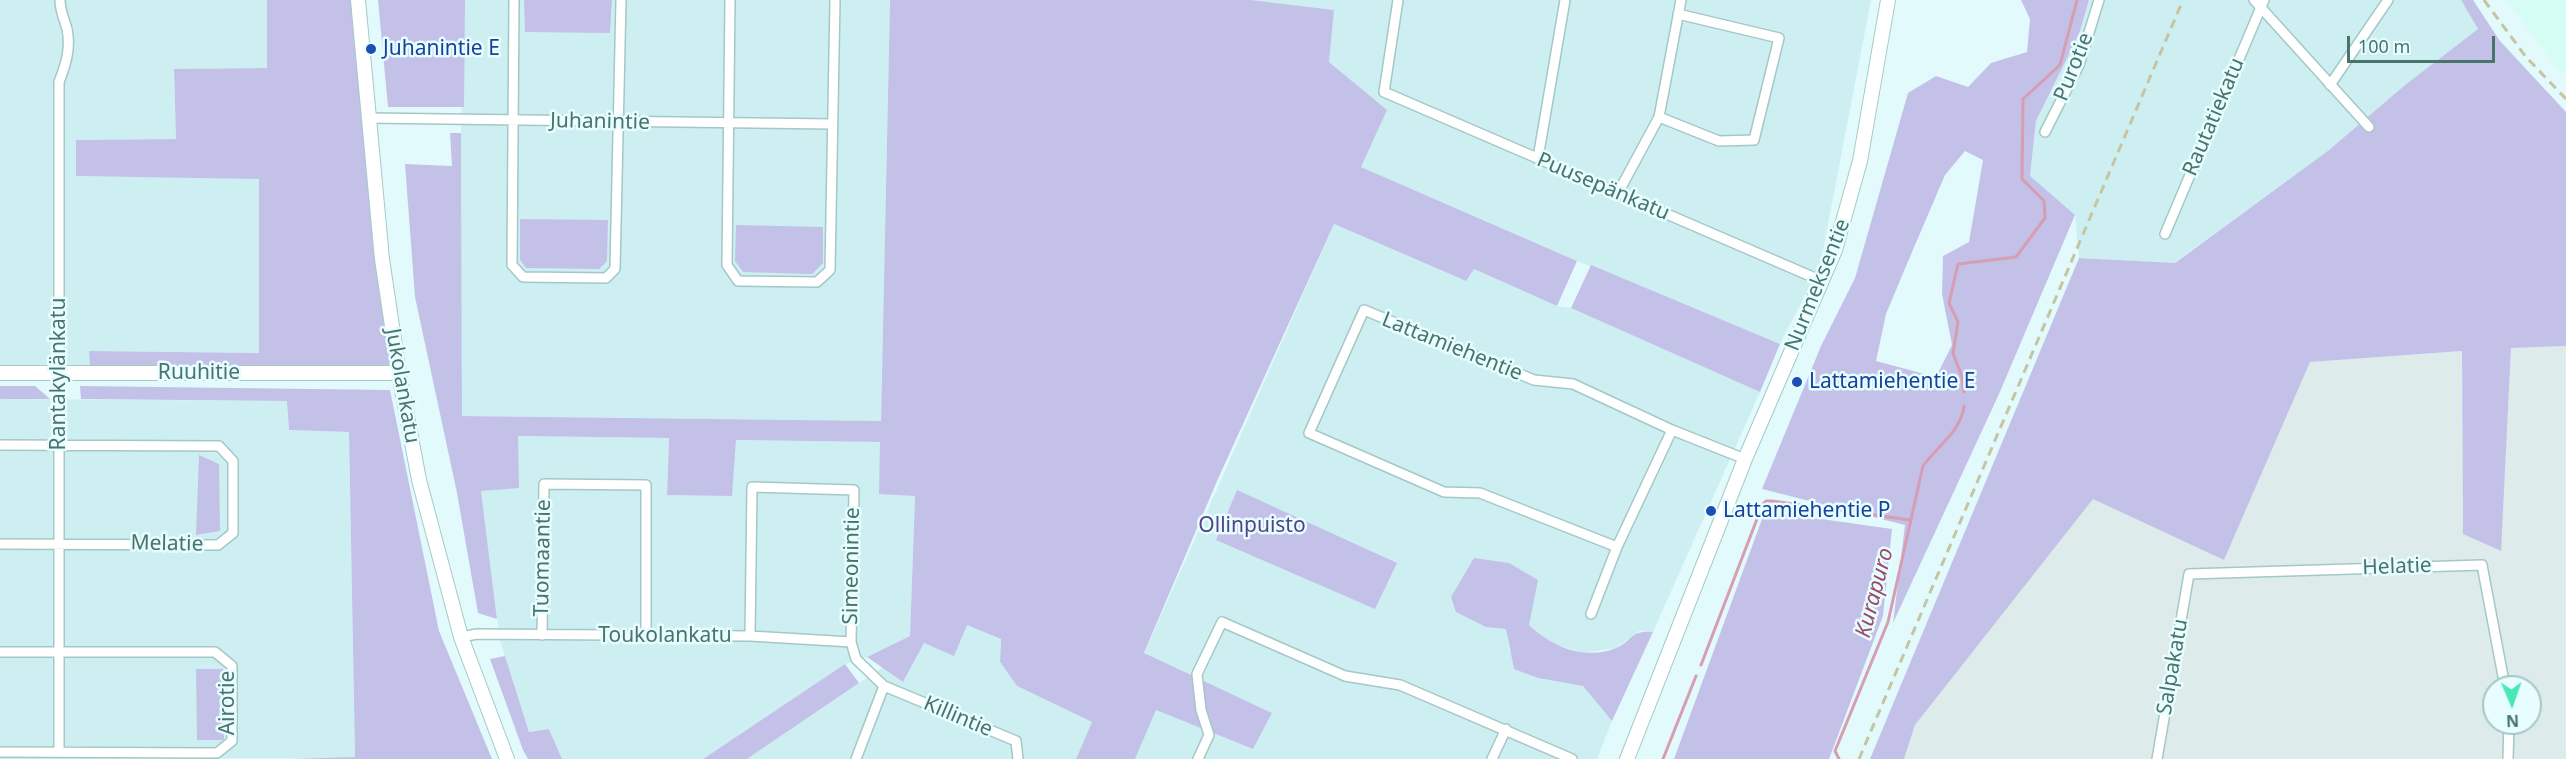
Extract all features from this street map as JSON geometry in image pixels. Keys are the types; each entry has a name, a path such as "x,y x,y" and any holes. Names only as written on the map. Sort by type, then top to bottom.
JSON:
{"street":[{"name":"Rantakylänkatu","path":"59,752 59,82 68,59 67,30 60,10 60,0"},
{"name":"Jukolankatu","path":"358,0 381,247 399,373 419,480 461,637 507,759"},
{"path":"514,0 512,265 523,277 606,278 615,269 621,0"},
{"path":"730,0 727,265 738,281 772,282 817,282 830,270 835,0"},
{"name":"Puusepänkatu","path":"1398,0 1384,92 1822,281"},
{"path":"1538,158 1565,0"},
{"path":"1618,193 1659,117 1681,0"},
{"name":"Nurmeksentie","path":"1627,759 1745,459 1822,281 1845,218 1860,161 1888,0"},
{"name":"Purotie","path":"2045,132 2079,66 2099,0"},
{"path":"2330,85 2388,0"},
{"path":"2260,2 2369,127"},
{"name":"Rautatiekatu","path":"2165,234 2260,2"},
{"path":"1659,117 1719,141 1754,140 1779,38 1678,14"},
{"name":"Juhanintie","path":"368,118 832,124"},
{"name":"Lattamiehentie","path":"1617,547 1480,493 1444,492 1309,433 1364,310 1534,380 1573,384 1672,430 1745,459"},
{"name":"Ruuhitie","path":"0,373 399,373"},
{"path":"1591,614 1617,547 1672,430"},
{"path":"0,445 59,444"},
{"name":"Melatie","path":"59,444 219,446 233,461 232,533 218,544 59,543"},
{"name":"Tuomaantie","path":"542,635 544,484 646,485 646,636"},
{"name":"Simeonintie","path":"750,636 752,487 854,490 851,642"},
{"path":"0,544 59,543"},
{"name":"Helatie","path":"2189,574 2482,565 2503,675"},
{"name":"Salpakatu","path":"2157,759 2189,574"},
{"path":"1198,759 1209,735 1202,710 1197,674 1222,622 1345,676 1400,685 1572,759"},
{"name":"Toukolankatu","path":"461,637 477,634 750,636 851,642"},
{"path":"851,642 856,659 884,686 856,759"},
{"path":"0,652 59,652"},
{"name":"Airotie","path":"59,652 215,652 232,666 231,741 217,753 59,752"},
{"name":"Killintie","path":"884,686 1016,741 1018,759"},
{"path":"1492,759 1506,729"},
{"path":"2508,759 2509,735"},
{"path":"0,752 59,752"}],"shaded area":[{"path":"0,0 267,0 267,68 174,69 176,139 76,140 77,176 259,178 259,353 89,351 90,369 0,369"},
{"path":"465,0 890,0 881,421 462,416 461,133"},
{"path":"1251,0 1871,0 1820,266 1780,344 1577,261 1361,167 1386,110 1329,62 1333,10"},
{"path":"2089,0 2461,0 2478,29 2405,85 2329,150 2174,263 2079,258 2075,215 2030,177 2036,121 2079,34"},
{"path":"2506,0 2566,0 2566,75 2555,65"},
{"path":"1334,224 1465,281 1474,269 1557,306 1571,308 1760,392 1653,632 1639,631 1616,648 1584,653 1548,642 1529,625 1486,627 1507,629 1509,651 1538,678 1583,686 1612,721 1597,759 1135,759 1156,709 1253,749 1272,713 1144,654"},
{"path":"2566,346 2566,759 1904,759 1915,725 2093,498 2224,560 2310,362 2462,351 2463,533 2500,551 2511,348"},
{"path":"0,399 288,401 289,430 349,432 355,758 0,759"},
{"path":"518,436 669,438 667,495 735,440 880,442 915,495 910,636 867,657 845,664 703,759 562,759 549,729 529,732 500,641 481,491 518,487"},
{"path":"967,625 1001,639 1000,662 1017,686 1092,722 1076,759 747,759 883,667 903,682 924,642"}],"green space":[{"path":"267,0 354,0 376,259 390,369 90,369 89,351 259,353 259,179 76,176 76,140 176,139 174,69 267,68"},
{"path":"378,0 465,0 464,107 388,107"},
{"path":"524,0 612,0 610,33 525,32"},
{"path":"890,0 1251,0 1334,10 1329,62 1387,110 1361,167 1577,261 1557,306 1474,269 1466,281 1334,224 1217,481 1144,653 1272,713 1253,749 1156,710 1135,759 1076,759 1092,722 1017,686 1000,662 1001,639 967,625 954,656 924,643 903,682 867,657 910,636 915,496 879,494 880,442 736,440 732,496 667,495 669,438 518,436 519,488 481,491 497,619 478,613 457,493 415,297 405,164 452,166 450,133 461,133 462,416 881,421"},
{"path":"2021,0 2089,0 2079,34 2036,121 2030,176 2075,215 1999,394 1893,623 1905,525 1762,489 1821,346 1855,278 1908,93 1936,76 1968,87 1991,63 2027,52 2030,19","holes":["1965,151 1983,160 1969,242 1943,256 1942,294 1952,345 1936,377 1876,361 1886,314 1945,175"]},
{"path":"2461,0 2473,0 2500,41 2566,112 2566,346 2511,348 2501,551 2463,534 2462,351 2310,362 2224,560 2093,499 1915,725 1904,759 1870,759 2079,258 2175,263 2329,150 2405,85 2478,29"},
{"path":"520,219 608,220 607,261 599,269 526,268 520,260"},
{"path":"736,225 823,227 823,263 812,274 743,272 735,261"},
{"path":"1591,265 1780,344 1760,392 1571,308"},
{"path":"0,386 35,386 50,399 0,399"},
{"path":"80,386 390,390 439,631 492,759 288,759 355,757 349,432 289,430 287,401 81,399"},
{"path":"199,455 219,464 220,531 196,535"},
{"name":"Ollinpuisto","path":"1237,490 1397,563 1375,609 1216,540"},
{"path":"1765,511 1892,529 1883,616 1829,759 1674,759"},
{"path":"1474,558 1509,563 1538,580 1529,625 1558,645 1580,652 1604,652 1622,645 1635,634 1653,632 1612,721 1583,686 1538,678 1514,669 1506,629 1486,627 1456,612 1451,597"},
{"path":"505,656 529,732 549,729 562,759 528,759 523,750 490,659"},
{"path":"845,664 859,683 747,759 703,759"},
{"path":"196,669 223,669 224,740 197,740"}],"waterway":[{"path":"1964,392 1962,377 1953,353 1958,322 1949,303 1958,264 2016,257 2045,218 2044,201 2022,179 2023,99 2060,65 2077,0"},
{"name":"Kurapuro","path":"1839,759 1835,751 1888,622 1923,466 1958,424 1964,406"},
{"path":"1761,506 1766,501 1772,501 1910,520"},
{"path":"1701,665 1757,519"},
{"path":"1663,759 1696,676"}],"railway":[{"path":"1859,759 2183,0"},
{"path":"2484,0 2526,57 2566,99"}],"place":[{"name":"Juhanintie E","path":"371,49"},
{"name":"Lattamiehentie E","path":"1797,382"},
{"name":"Lattamiehentie P","path":"1711,511"}]}
